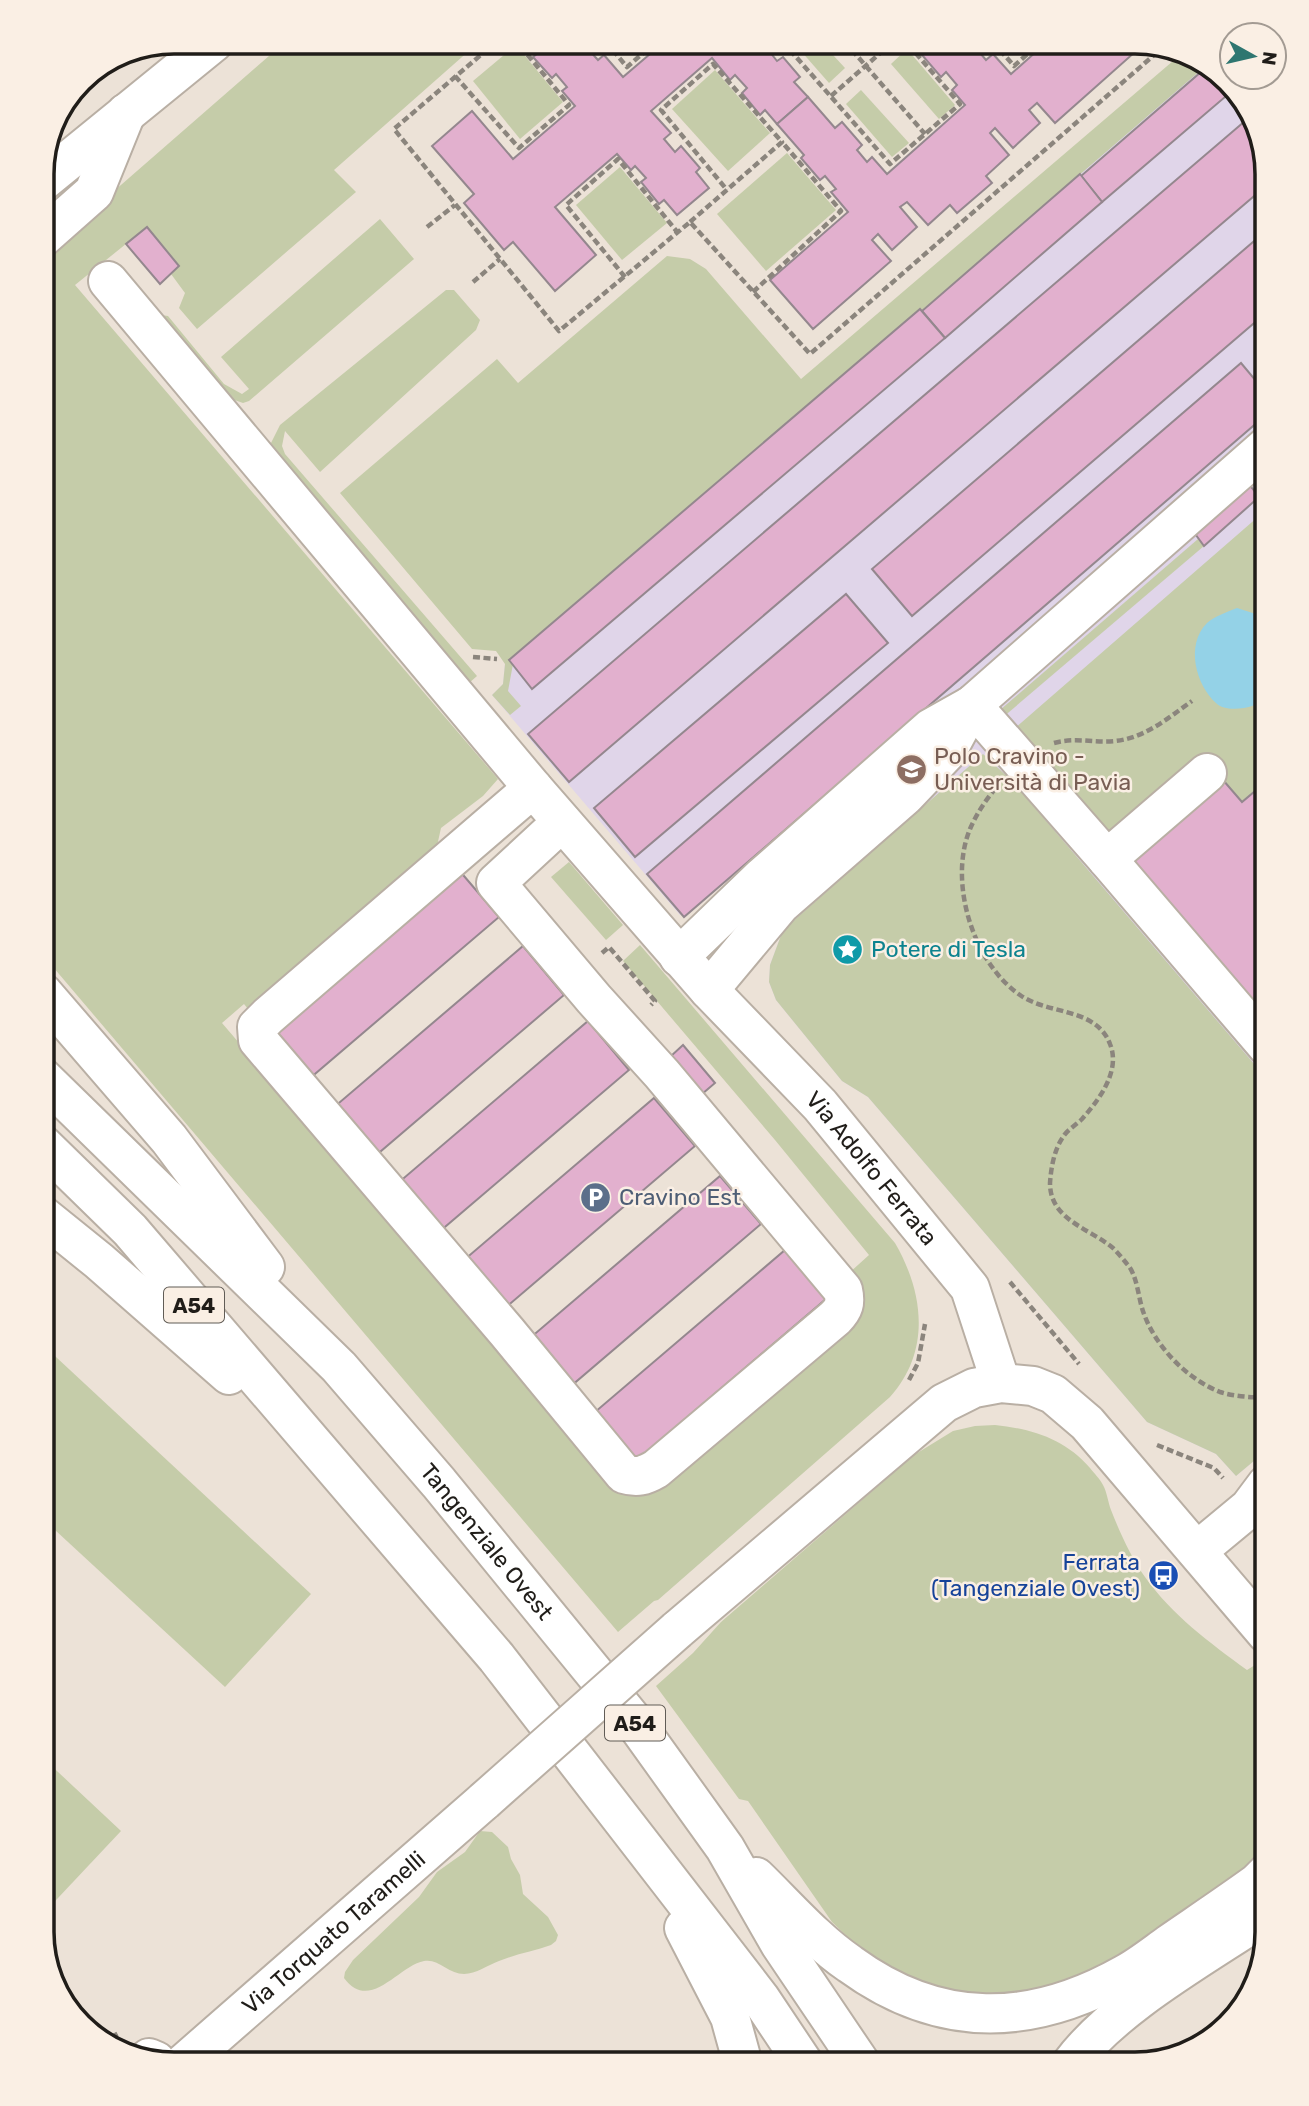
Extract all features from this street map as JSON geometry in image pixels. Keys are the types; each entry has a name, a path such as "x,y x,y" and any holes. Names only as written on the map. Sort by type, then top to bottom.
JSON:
{"main road":[{"path":"55,171 199,54"},
{"path":"55,227 94,192 127,113"},
{"name":"Via Adolfo Ferrata","path":"108,281 533,789 679,957 820,1105 970,1288 1001,1383"},
{"path":"679,957 762,877 931,728 972,705 1255,457"},
{"path":"972,705 1255,1032"},
{"path":"709,990 780,905 905,796 946,753 972,705"},
{"path":"1107,859 1207,772"},
{"path":"465,848 671,1085 843,1290 843,1309 835,1318 645,1476 624,1474 507,1332 258,1040 257,1027 268,1016 533,789"},
{"path":"496,883 562,822"},
{"path":"55,1006 169,1139 339,1367"},
{"name":"Tangenziale Ovest","path":"54,1089 339,1367 439,1483 636,1724 725,1848 780,1944 853,2052"},
{"name":"A54","path":"54,1156 130,1230 497,1658 760,1998 796,2052"},
{"path":"54,1225 99,1261 339,1473"},
{"path":"1001,1383 1033,1385 1053,1394 1071,1408 1087,1423 1255,1620"},
{"name":"Via Torquato Taramelli","path":"198,2051 677,1630 944,1403 974,1388 1001,1383"},
{"path":"1197,1551 1255,1499"},
{"path":"725,1848 849,1964 902,1994 946,2009 968,2013 1023,2013 1057,2005 1125,1974 1255,1885"},
{"path":"643,1849 730,2017 740,2052"},
{"path":"1082,2052 1101,2030 1146,1995 1255,1922"}],"path":[{"path":"481,54 394,129 559,331 678,233 782,142"},
{"path":"455,76 519,148 569,105 527,54"},
{"path":"617,54 628,67 642,54"},
{"path":"794,55 890,164 960,104 917,55"},
{"path":"856,55 925,134"},
{"path":"831,96 879,55"},
{"path":"1004,55 1014,66 1027,55"},
{"path":"690,222 810,354 1153,56"},
{"path":"727,190 661,110 713,64 841,211 753,292"},
{"path":"625,277 566,205 618,159 678,233"},
{"path":"427,228 455,205"},
{"path":"473,282 500,259"},
{"path":"1192,701 1146,733 1130,739 1112,742 1065,739 1047,745 1022,762 993,792 971,828 966,843 963,887 973,930 986,960 1004,981 1036,1005 1083,1017 1095,1024 1104,1032 1111,1045 1113,1060 1110,1075 1100,1098 1063,1137 1053,1160 1050,1184 1055,1207 1069,1220 1113,1248 1130,1267 1144,1315 1165,1350 1180,1366 1209,1387 1221,1392 1255,1396"},
{"path":"1005,1277 1084,1369"},
{"path":"1150,1442 1214,1468 1255,1494"}],"shaded area":[{"name":"Polo Cravino - Università di Pavia","path":"1188,67 1201,74 1225,95 1235,108 1248,136 1255,174 1255,1460 1236,1476 1216,1454 1147,1422 868,1097 842,1081 776,1000 769,982 770,965 783,930 792,921 744,861 680,915 492,695 503,684 505,663 500,656"}],"green space":[{"path":"271,54 465,54 334,170 356,192 197,329 179,308 185,293 171,274 179,266 147,227 75,285 498,779 483,796 441,828 437,846 248,1009 244,1004 222,1023 612,1480 636,1493 647,1493 662,1486 841,1333 848,1274 869,1255 623,961 640,945 895,1243 905,1262 917,1302 917,1341 912,1361 890,1397 618,1632 55,969 55,246"},
{"path":"505,54 524,54 563,102 520,139 473,81"},
{"path":"804,55 833,55 845,68 829,83"},
{"path":"901,55 912,55 955,105 939,119 891,64"},
{"path":"1173,61 1198,72 513,664 508,691 521,706 510,715 492,695 503,684 505,664 496,651 472,649 340,493 497,359 518,383 667,256 690,259 706,269 801,379"},
{"path":"715,70 770,133 728,171 672,109"},
{"path":"861,90 909,143 892,157 846,104"},
{"path":"787,153 836,210 766,271 717,214"},
{"path":"620,167 667,223 622,260 576,205"},
{"path":"380,219 414,259 249,401 243,403 226,397 161,315 168,316 224,384 242,394 249,389 221,357"},
{"path":"446,290 454,290 480,320 476,330 320,472 285,431 282,446 285,454 477,676 469,683 273,452 271,443 280,425"},
{"path":"1255,519 1255,791 1242,802 1223,780 1112,836 1015,728"},
{"path":"1198,539 1204,546 1002,718 1000,710"},
{"path":"983,754 1011,780 1255,1065 1255,1460 1236,1476 1216,1454 1147,1422 868,1097 842,1081 776,1000 769,982 770,965 783,930"},
{"path":"569,862 623,925 606,940 551,877"},
{"path":"54,1355 311,1594 225,1687 54,1529"},
{"path":"995,1425 1022,1429 1059,1443 1080,1458 1102,1483 1126,1545 1156,1591 1179,1616 1247,1670 1255,1665 1255,1865 1095,1971 1051,1989 1000,1997 938,1989 890,1970 856,1945 832,1922 748,1801 739,1799 656,1686 693,1653 721,1622 914,1455 953,1431"},
{"path":"54,1768 121,1831 54,1902"},
{"path":"480,1831 492,1832 508,1847 520,1875 523,1894 548,1917 558,1935 556,1941 468,1974 453,1972 434,1962 424,1961 374,1989 364,1991 354,1988 344,1978 353,1960 419,1897 437,1872 465,1852"}],"water":[{"path":"1237,608 1255,614 1255,705 1235,709 1221,706 1203,686 1196,664 1196,642 1207,623"}],"building":[{"path":"536,54 593,54 598,60 604,55 623,77 649,54 772,55 777,61 783,57 800,77 794,82 808,97 777,124 765,110 760,115 742,93 747,88 735,75 730,80 712,58 651,111 671,133 664,139 675,152 681,146 700,168 696,172 709,188 677,215 664,200 659,204 641,182 646,178 635,166 631,170 617,154 555,207 596,255 555,291 513,242 504,250 464,203 474,194 432,146 472,111 513,159 575,106 562,91 567,87 556,74 552,78 533,57"},
{"path":"922,55 982,55 986,60 994,55 1011,74 1033,55 1132,55 1055,123 1037,103 1029,110 1040,123 1013,148 995,128 990,133 1009,155 986,176 992,183 957,213 950,205 928,225 907,202 900,207 917,227 892,250 878,234 872,240 891,261 813,329 770,280 848,212 831,192 836,189 825,176 820,180 801,158 804,155 777,124 808,97 835,128 842,122 862,145 857,150 867,162 872,157 887,174 965,105 952,90 957,85 946,72 941,77"},
{"path":"1200,73 1225,95 1226,96 1102,202 1081,176"},
{"path":"1243,123 1252,151 1255,195 569,782 528,734"},
{"path":"1080,174 1102,202 945,338 922,311"},
{"path":"147,227 179,266 160,284 126,244"},
{"path":"1255,240 1255,322 912,616 872,569"},
{"path":"920,309 945,338 532,689 509,660"},
{"path":"1241,363 1255,380 1255,424 684,917 647,874"},
{"path":"1248,483 1255,492 1255,501 1204,546 1193,531"},
{"path":"846,594 888,643 635,857 594,808"},
{"path":"1223,780 1242,802 1255,791 1255,1011 1128,862"},
{"path":"458,869 499,917 309,1079 268,1031"},
{"path":"523,946 564,995 374,1157 333,1108"},
{"path":"588,1021 629,1070 439,1232 398,1183"},
{"path":"683,1045 715,1083 702,1094 671,1056"},
{"path":"654,1098 695,1146 505,1308 464,1260"},
{"path":"720,1176 761,1224 571,1386 530,1338"},
{"path":"785,1250 826,1299 636,1461 595,1412"}],"place":[{"name":"Polo Cravino - Università di Pavia","path":"911,769"},
{"name":"Potere di Tesla","path":"848,949"},
{"name":"Cravino Est","path":"596,1197"},
{"name":"Ferrata (Tangenziale Ovest)","path":"1163,1575"}]}
